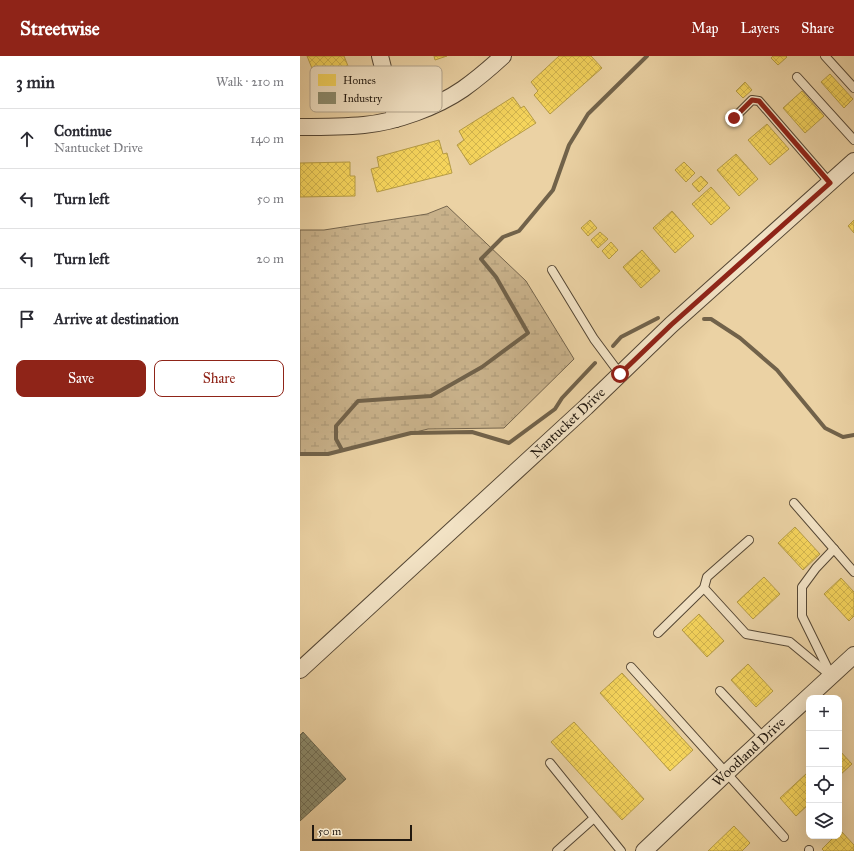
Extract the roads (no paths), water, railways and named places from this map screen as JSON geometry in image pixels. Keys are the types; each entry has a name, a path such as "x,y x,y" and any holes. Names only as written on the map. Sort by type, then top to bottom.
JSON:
{"street":[{"path":"380,56 383,66"},
{"path":"442,101 462,89 503,56"},
{"path":"394,112 396,119"},
{"path":"300,127 364,125 396,119 416,112"},
{"name":"Nantucket Drive","path":"300,670 586,407 671,325 854,161"},
{"name":"Woodland Drive","path":"644,851 854,655"}],"lane":[{"path":"825,56 854,88"},
{"path":"797,77 854,140"},
{"path":"734,118 752,100 759,101 830,183"},
{"path":"552,270 594,339 620,374"},
{"path":"794,503 854,572"},
{"path":"658,633 704,588 707,577 749,540"},
{"path":"831,676 802,616 802,586 834,549"},
{"path":"704,588 746,634 790,642 831,676"},
{"path":"631,668 784,837"},
{"path":"720,691 764,738"},
{"path":"550,763 621,851"},
{"path":"557,851 594,818"}],"waterway":[{"path":"342,450 336,439 336,426 358,401 431,396 482,367 528,333 496,277 481,259 503,237 519,231 553,190 569,145 588,114 647,56"},
{"path":"613,346 621,337 658,318"},
{"path":"704,319 711,319 740,338 777,370 825,428 843,437 854,435"},
{"path":"300,454 328,454 411,433 472,432 509,443 555,409 562,398 595,363"}]}
